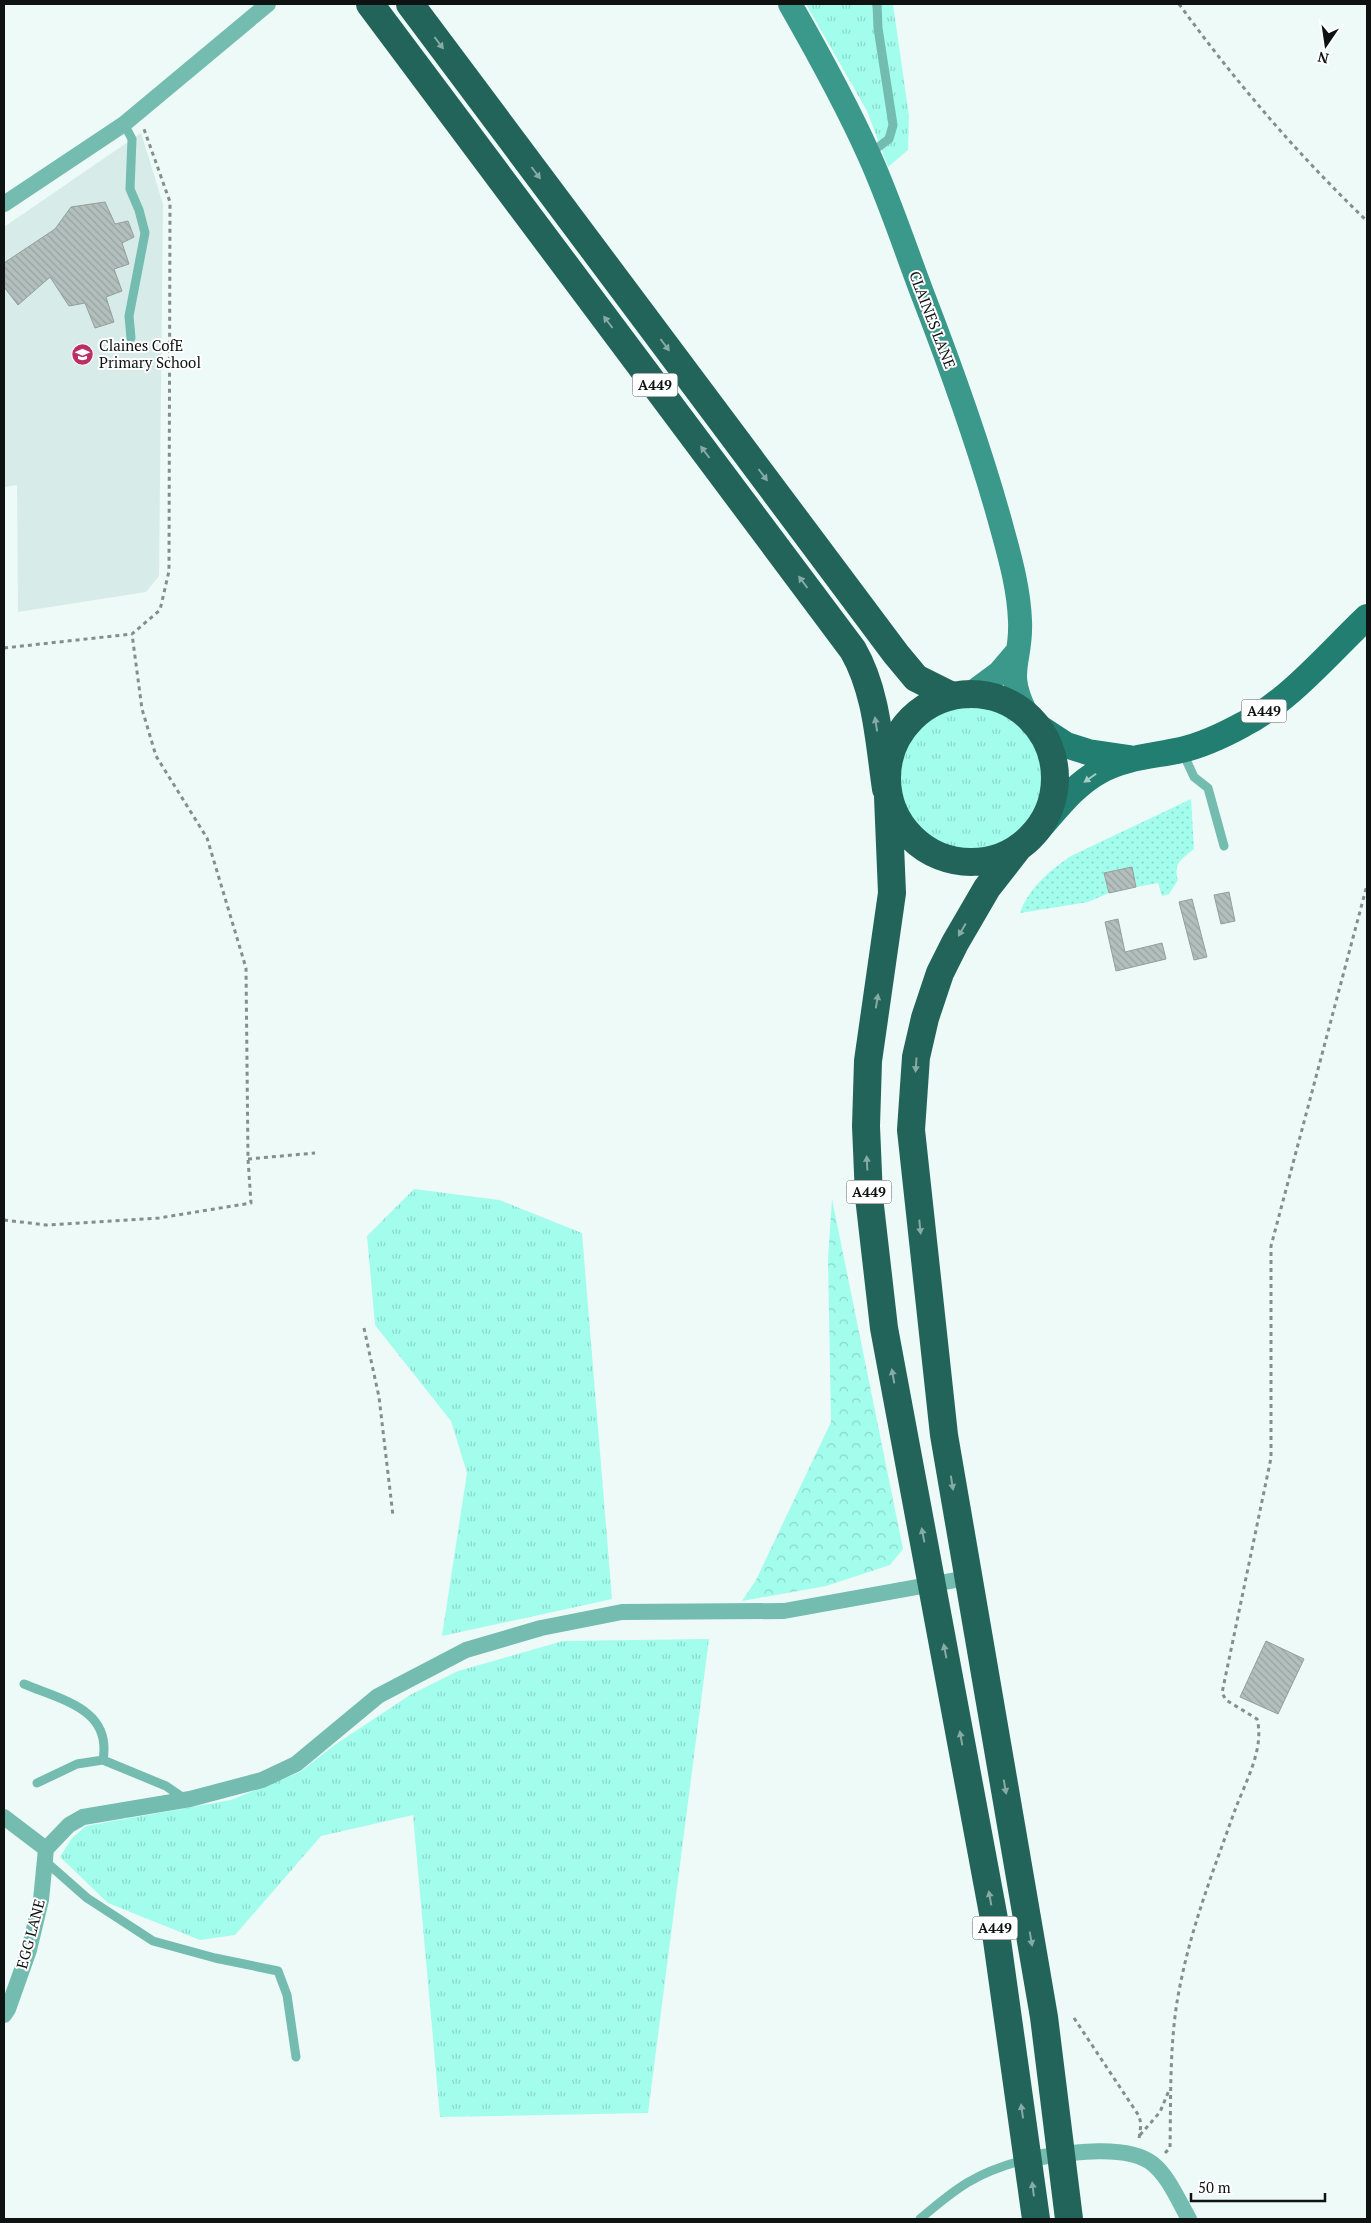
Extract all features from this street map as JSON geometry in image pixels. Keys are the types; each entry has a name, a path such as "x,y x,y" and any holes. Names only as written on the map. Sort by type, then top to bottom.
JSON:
{"highway":[{"name":"A449","path":"370,4 853,650 862,665 871,693 887,793 892,893 888,933 868,1061 867,1163 884,1328 994,1919 1036,2219"},
{"name":"A449","path":"410,4 896,654 916,678 961,694"},
{"path":"961,694 991,695 1009,702 1033,720 1050,746 1055,766 1055,787 1049,810 1028,839 998,858 973,862 948,859 925,849 906,833 893,812 887,793 887,765 894,742 907,721 927,705 961,694"},
{"name":"A449","path":"1028,839 987,888 940,973 925,1018 916,1057 912,1121 915,1176 938,1391 967,1578 1044,2017 1069,2219"}],"main road":[{"name":"A449","path":"1028,839 1081,785 1100,771 1134,758 1182,750 1211,741 1255,718 1285,695 1367,617"},
{"name":"A449","path":"1033,720 1066,745 1088,752 1134,758"}],"street":[{"path":"4,204 124,124 268,4"},
{"name":"CLAINES LANE","path":"790,4 819,54 869,155 937,331 979,451 1003,532 1019,600 1019,638 1013,679 1017,696 1033,720"},
{"path":"961,694 999,673 1016,653"},
{"path":"4,1817 45,1855 69,1825 83,1818 185,1800 270,1776 296,1764 378,1696 466,1650 541,1628 622,1612 784,1611 967,1578"},
{"name":"EGG LANE","path":"4,2015 8,2009 29,1950 41,1900 45,1855"},
{"path":"1029,2159 1061,2154 1123,2152 1137,2155 1154,2165 1189,2219"}],"lane":[{"path":"869,155 889,139 893,125 878,28 877,4"},
{"path":"124,124 132,139 130,189 139,210 145,233 129,316 131,338"},
{"path":"1182,750 1194,777 1208,788 1224,846"},
{"path":"24,1684 80,1707 98,1722 104,1739 103,1760"},
{"path":"38,1783 77,1764 103,1760 166,1786 185,1800"},
{"path":"45,1855 87,1898 153,1941 215,1958 278,1971 287,1995 296,2057"},
{"path":"920,2219 950,2194 981,2173 1029,2159"}],"path":[{"path":"1179,4 1264,112 1337,192 1367,221"},
{"path":"4,648 132,634 160,610 169,571 170,202 138,112"},
{"path":"4,1220 46,1225 159,1218 251,1203 248,1159 246,968 207,838 156,756 142,709 132,634"},
{"path":"1154,2165 1170,2148 1172,2054 1180,1982 1192,1936 1258,1745 1260,1731 1257,1719 1226,1700 1222,1693 1271,1458 1272,1246 1367,885"},
{"path":"248,1159 315,1153"},
{"path":"364,1328 379,1397 393,1516"},
{"path":"1074,2018 1139,2116 1140,2135 1137,2155"},
{"path":"1140,2135 1160,2112 1172,2085"}],"shaded area":[{"name":"Claines CofE Primary School","path":"141,133 163,204 159,576 146,592 18,612 17,485 4,487 4,227"}],"green space":[{"path":"806,4 893,4 909,116 908,150 888,167 867,111"},
{"path":"970,707 998,712 1021,728 1037,751 1042,779 1037,807 1021,830 998,846 970,851 942,846 919,830 903,807 898,779 903,751 919,728 942,712"},
{"path":"1191,799 1194,849 1178,865 1178,880 1169,894 1162,896 1158,883 1136,887 1131,867 1104,873 1109,893 1088,902 1020,913 1034,888 1055,867 1071,856"},
{"path":"414,1189 499,1200 582,1233 612,1599 442,1636 467,1473 451,1421 375,1325 367,1236"},
{"path":"832,1199 903,1549 890,1565 826,1586 742,1601 756,1580 831,1422 828,1259"},
{"path":"709,1639 648,2113 440,2117 413,1815 321,1836 235,1935 200,1940 108,1903 60,1857 72,1838 86,1826 231,1800 300,1772 336,1744 410,1695 458,1671 563,1641"}],"building":[{"path":"105,202 115,224 128,221 134,237 122,243 129,264 114,269 122,291 106,297 114,322 95,328 85,303 69,306 50,277 18,305 4,287 4,263 55,229 71,207"},
{"path":"1132,867 1136,887 1109,893 1104,873"},
{"path":"1229,892 1235,921 1221,924 1214,895"},
{"path":"1192,899 1207,957 1194,960 1179,902"},
{"path":"1118,919 1125,952 1162,943 1166,959 1116,971 1105,922"},
{"path":"1266,1641 1304,1659 1278,1714 1240,1697"}],"place":[{"name":"Claines CofE Primary School","path":"83,355"}]}
